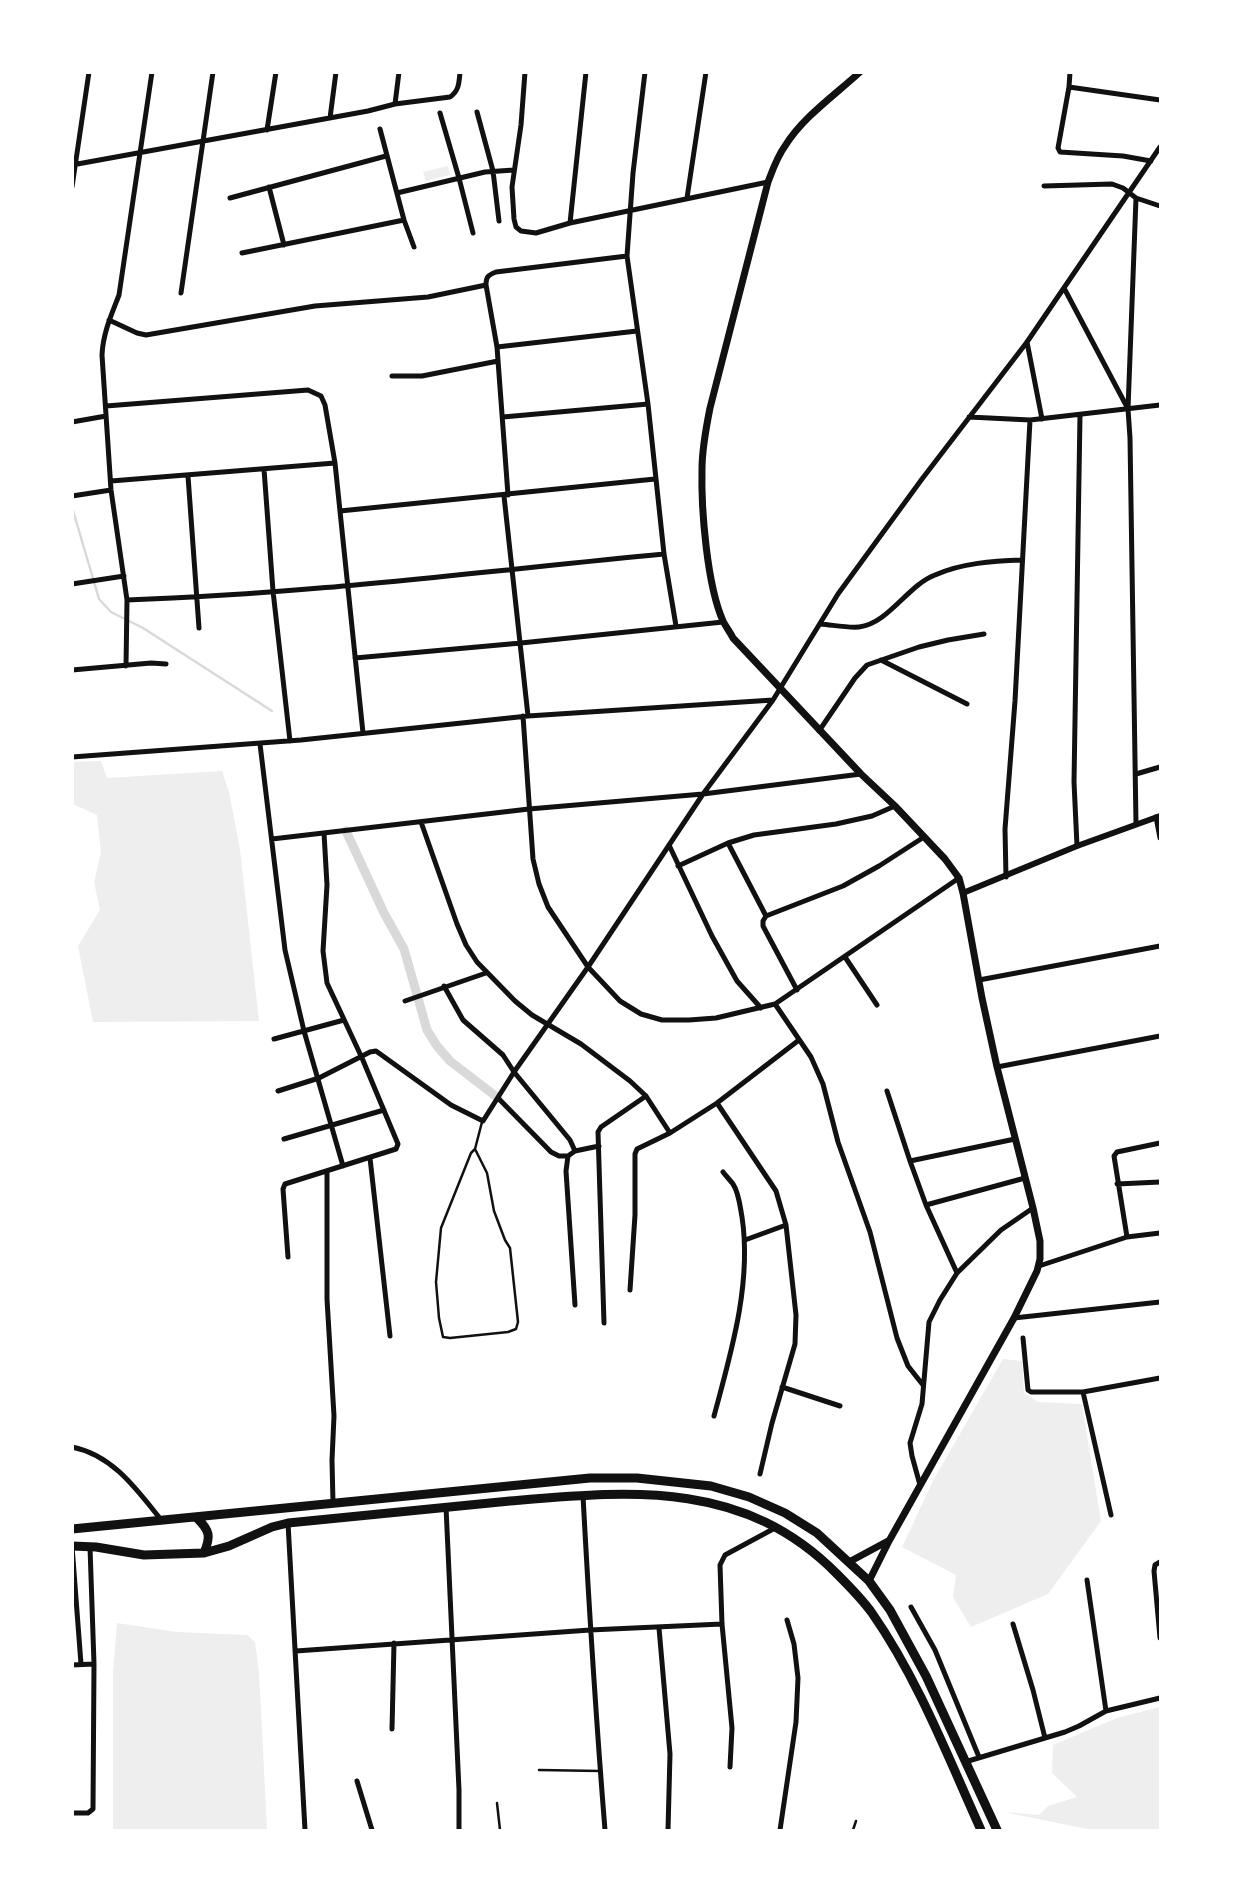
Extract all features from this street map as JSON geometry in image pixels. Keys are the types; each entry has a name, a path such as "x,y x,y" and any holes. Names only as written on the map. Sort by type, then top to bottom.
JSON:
{"highway":[{"path":"72,1529 590,1478 669,1480 711,1486 750,1498 785,1513 817,1533 869,1580 890,1610 926,1676 996,1830"},
{"path":"72,1546 144,1556 204,1553 229,1546 272,1527 288,1523 446,1507 583,1495 619,1494 682,1496 710,1502 778,1527 824,1561 871,1612 915,1685 981,1830"},
{"path":"197,1518 208,1532 208,1543 204,1553"}],"main road":[{"path":"860,72 801,126 786,144 777,159 768,182 710,408 704,442 702,468 704,516 712,580 723,622 733,638 819,731 895,806 945,859 959,878 996,1067 1033,1208 1041,1250 1039,1266 1014,1318 888,1541 869,1580"},
{"path":"850,1562 888,1541"}],"street":[{"path":"72,186 90,72"},
{"path":"126,666 127,600 111,490 102,355 105,329 119,295 152,72"},
{"path":"181,293 213,72"},
{"path":"267,130 276,72"},
{"path":"330,118 336,72"},
{"path":"395,104 399,72"},
{"path":"74,164 203,142 395,104 450,97 458,88 460,72"},
{"path":"526,72 512,202 516,228 521,231 536,233 570,223 768,182"},
{"path":"570,223 586,72"},
{"path":"645,72 627,256 636,331 648,404 664,554 676,626"},
{"path":"687,198 706,72"},
{"path":"1070,72 1058,148 1060,152 1123,156 1151,161"},
{"path":"1069,87 1160,100"},
{"path":"477,112 494,171 499,221"},
{"path":"440,113 473,233"},
{"path":"380,129 404,220 414,247"},
{"path":"278,1091 319,1078 362,1058 370,1052 379,1052 451,1105 483,1121 514,1072 588,967 703,794 781,690 838,594 1027,342 1130,194 1160,147"},
{"path":"230,198 386,156"},
{"path":"397,193 494,171 514,170"},
{"path":"1044,186 1112,184 1123,188 1136,198 1160,206"},
{"path":"269,188 284,245"},
{"path":"1136,198 1128,409 1136,824"},
{"path":"242,253 404,220"},
{"path":"627,256 496,272 489,274 486,278 497,347 503,417 506,495 521,643 533,859 539,884 548,907 588,967 620,1001 642,1014 662,1020 716,1018 775,1004 959,878"},
{"path":"109,320 136,334 146,335 314,306 428,297 486,285"},
{"path":"1064,288 1128,409"},
{"path":"497,347 636,331"},
{"path":"1027,342 1042,419"},
{"path":"392,376 422,376 498,361"},
{"path":"106,406 308,390 321,396 325,405 335,462 363,734"},
{"path":"503,417 648,404"},
{"path":"969,417 1030,420 1160,405"},
{"path":"1077,846 1074,782 1080,415"},
{"path":"72,422 106,416"},
{"path":"1006,877 1005,829 1015,701 1030,420"},
{"path":"111,481 188,476 335,462"},
{"path":"264,469 273,591 290,741"},
{"path":"188,476 199,628"},
{"path":"340,512 655,479"},
{"path":"72,496 111,490"},
{"path":"127,600 198,598 348,586 664,554"},
{"path":"821,624 861,627 872,623 901,600 916,585 935,575 987,562 1022,560"},
{"path":"72,584 95,582 124,576"},
{"path":"355,658 723,622"},
{"path":"819,731 855,678 867,665 948,640 984,634"},
{"path":"881,660 967,704"},
{"path":"72,670 151,663 166,664"},
{"path":"72,758 260,744 525,716 773,700"},
{"path":"260,744 285,950 304,1031 343,1166"},
{"path":"1136,774 1160,767"},
{"path":"272,839 529,809 703,794 861,774"},
{"path":"678,866 728,843 754,835 836,824 872,816 895,806"},
{"path":"963,894 1077,846 1158,817 1160,838"},
{"path":"421,822 466,945 486,973 532,1015 581,1044 630,1081 646,1096 670,1133"},
{"path":"288,1257 283,1189 285,1184 396,1149 398,1144 362,1058 332,997 324,969 323,951 327,884 324,833"},
{"path":"797,990 763,926 766,916 843,886 879,866 924,837"},
{"path":"728,843 766,916"},
{"path":"669,845 712,936 737,981 761,1008"},
{"path":"979,980 1160,946"},
{"path":"845,957 877,1005"},
{"path":"405,1001 486,973"},
{"path":"444,986 463,1020 503,1055 514,1072 570,1140 575,1151"},
{"path":"775,1004 811,1057 823,1084 838,1142 850,1171 870,1232 897,1338 908,1366 923,1385"},
{"path":"274,1039 344,1020"},
{"path":"996,1067 1160,1036"},
{"path":"630,1290 635,1215 636,1151 641,1146 670,1133 717,1103 799,1040"},
{"path":"888,1091 926,1204 958,1273"},
{"path":"604,1323 598,1132 601,1127 646,1096"},
{"path":"498,1098 551,1152 559,1156 568,1156 575,1151 599,1146"},
{"path":"717,1103 776,1191 786,1225 796,1327 795,1344 760,1474"},
{"path":"284,1139 384,1110"},
{"path":"910,1161 1015,1139"},
{"path":"1127,1237 1114,1156 1115,1154 1160,1143"},
{"path":"568,1156 566,1171 575,1305"},
{"path":"370,1158 390,1336"},
{"path":"327,1172 327,1299 334,1416 333,1503"},
{"path":"714,1416 737,1321 742,1285 744,1240 740,1204 733,1184 723,1172"},
{"path":"926,1204 1024,1178"},
{"path":"1117,1184 1160,1182"},
{"path":"920,1485 910,1443 922,1404 929,1322 940,1300 958,1273 1001,1230 1033,1208"},
{"path":"744,1240 786,1225"},
{"path":"1039,1266 1127,1237 1160,1233"},
{"path":"1014,1318 1160,1302"},
{"path":"1024,1338 1028,1390 1031,1392 1046,1394 1083,1392 1160,1379"},
{"path":"782,1387 840,1406"},
{"path":"1083,1392 1111,1515"},
{"path":"72,1447 100,1456 113,1466 142,1496 162,1521"},
{"path":"583,1495 590,1630 605,1830"},
{"path":"446,1507 459,1830"},
{"path":"288,1523 305,1830"},
{"path":"730,1767 732,1728 722,1624 720,1565 725,1555 778,1527"},
{"path":"72,1546 80,1664"},
{"path":"72,1813 88,1813 93,1809 94,1664 90,1547"},
{"path":"1160,1562 1155,1565 1154,1571 1160,1638"},
{"path":"1087,1580 1106,1711"},
{"path":"911,1607 935,1650 979,1757"},
{"path":"780,1830 796,1722 798,1678 794,1644 787,1620"},
{"path":"296,1651 590,1630 722,1624"},
{"path":"1013,1624 1045,1738"},
{"path":"659,1628 670,1754 668,1830"},
{"path":"392,1729 394,1643"},
{"path":"72,1665 94,1664"},
{"path":"965,1762 1079,1726 1106,1711 1160,1698"},
{"path":"357,1781 372,1830"}],"lane":[{"path":"474,1149 487,1173 494,1211 510,1248 518,1322 516,1329 508,1332 450,1338 444,1336 439,1318 436,1282 441,1228 470,1153 474,1149 483,1121"},
{"path":"539,1770 600,1771"},
{"path":"498,1803 500,1830"},
{"path":"852,1830 856,1821"}],"shaded area":[{"path":"448,166 450,175 426,181 423,172"},
{"path":"101,761 107,778 222,771 229,792 240,849 259,1021 93,1022 78,946 100,910 94,882 101,853 97,815 73,804 72,762"},
{"path":"1003,1359 1022,1361 1024,1393 1038,1402 1082,1404 1101,1521 1048,1594 971,1627 953,1597 956,1575 902,1547 934,1479"},
{"path":"117,1623 177,1632 247,1635 255,1642 259,1672 267,1830 113,1830 113,1671"},
{"path":"1160,1707 1160,1830 1092,1830 1004,1812 1039,1815 1048,1806 1077,1797 1052,1773 1053,1745 1117,1718"}],"waterway":[{"path":"72,507 99,599 111,612 143,628 272,711"},
{"path":"346,831 384,913 404,949 427,1030 437,1046 450,1061 498,1098"}]}
